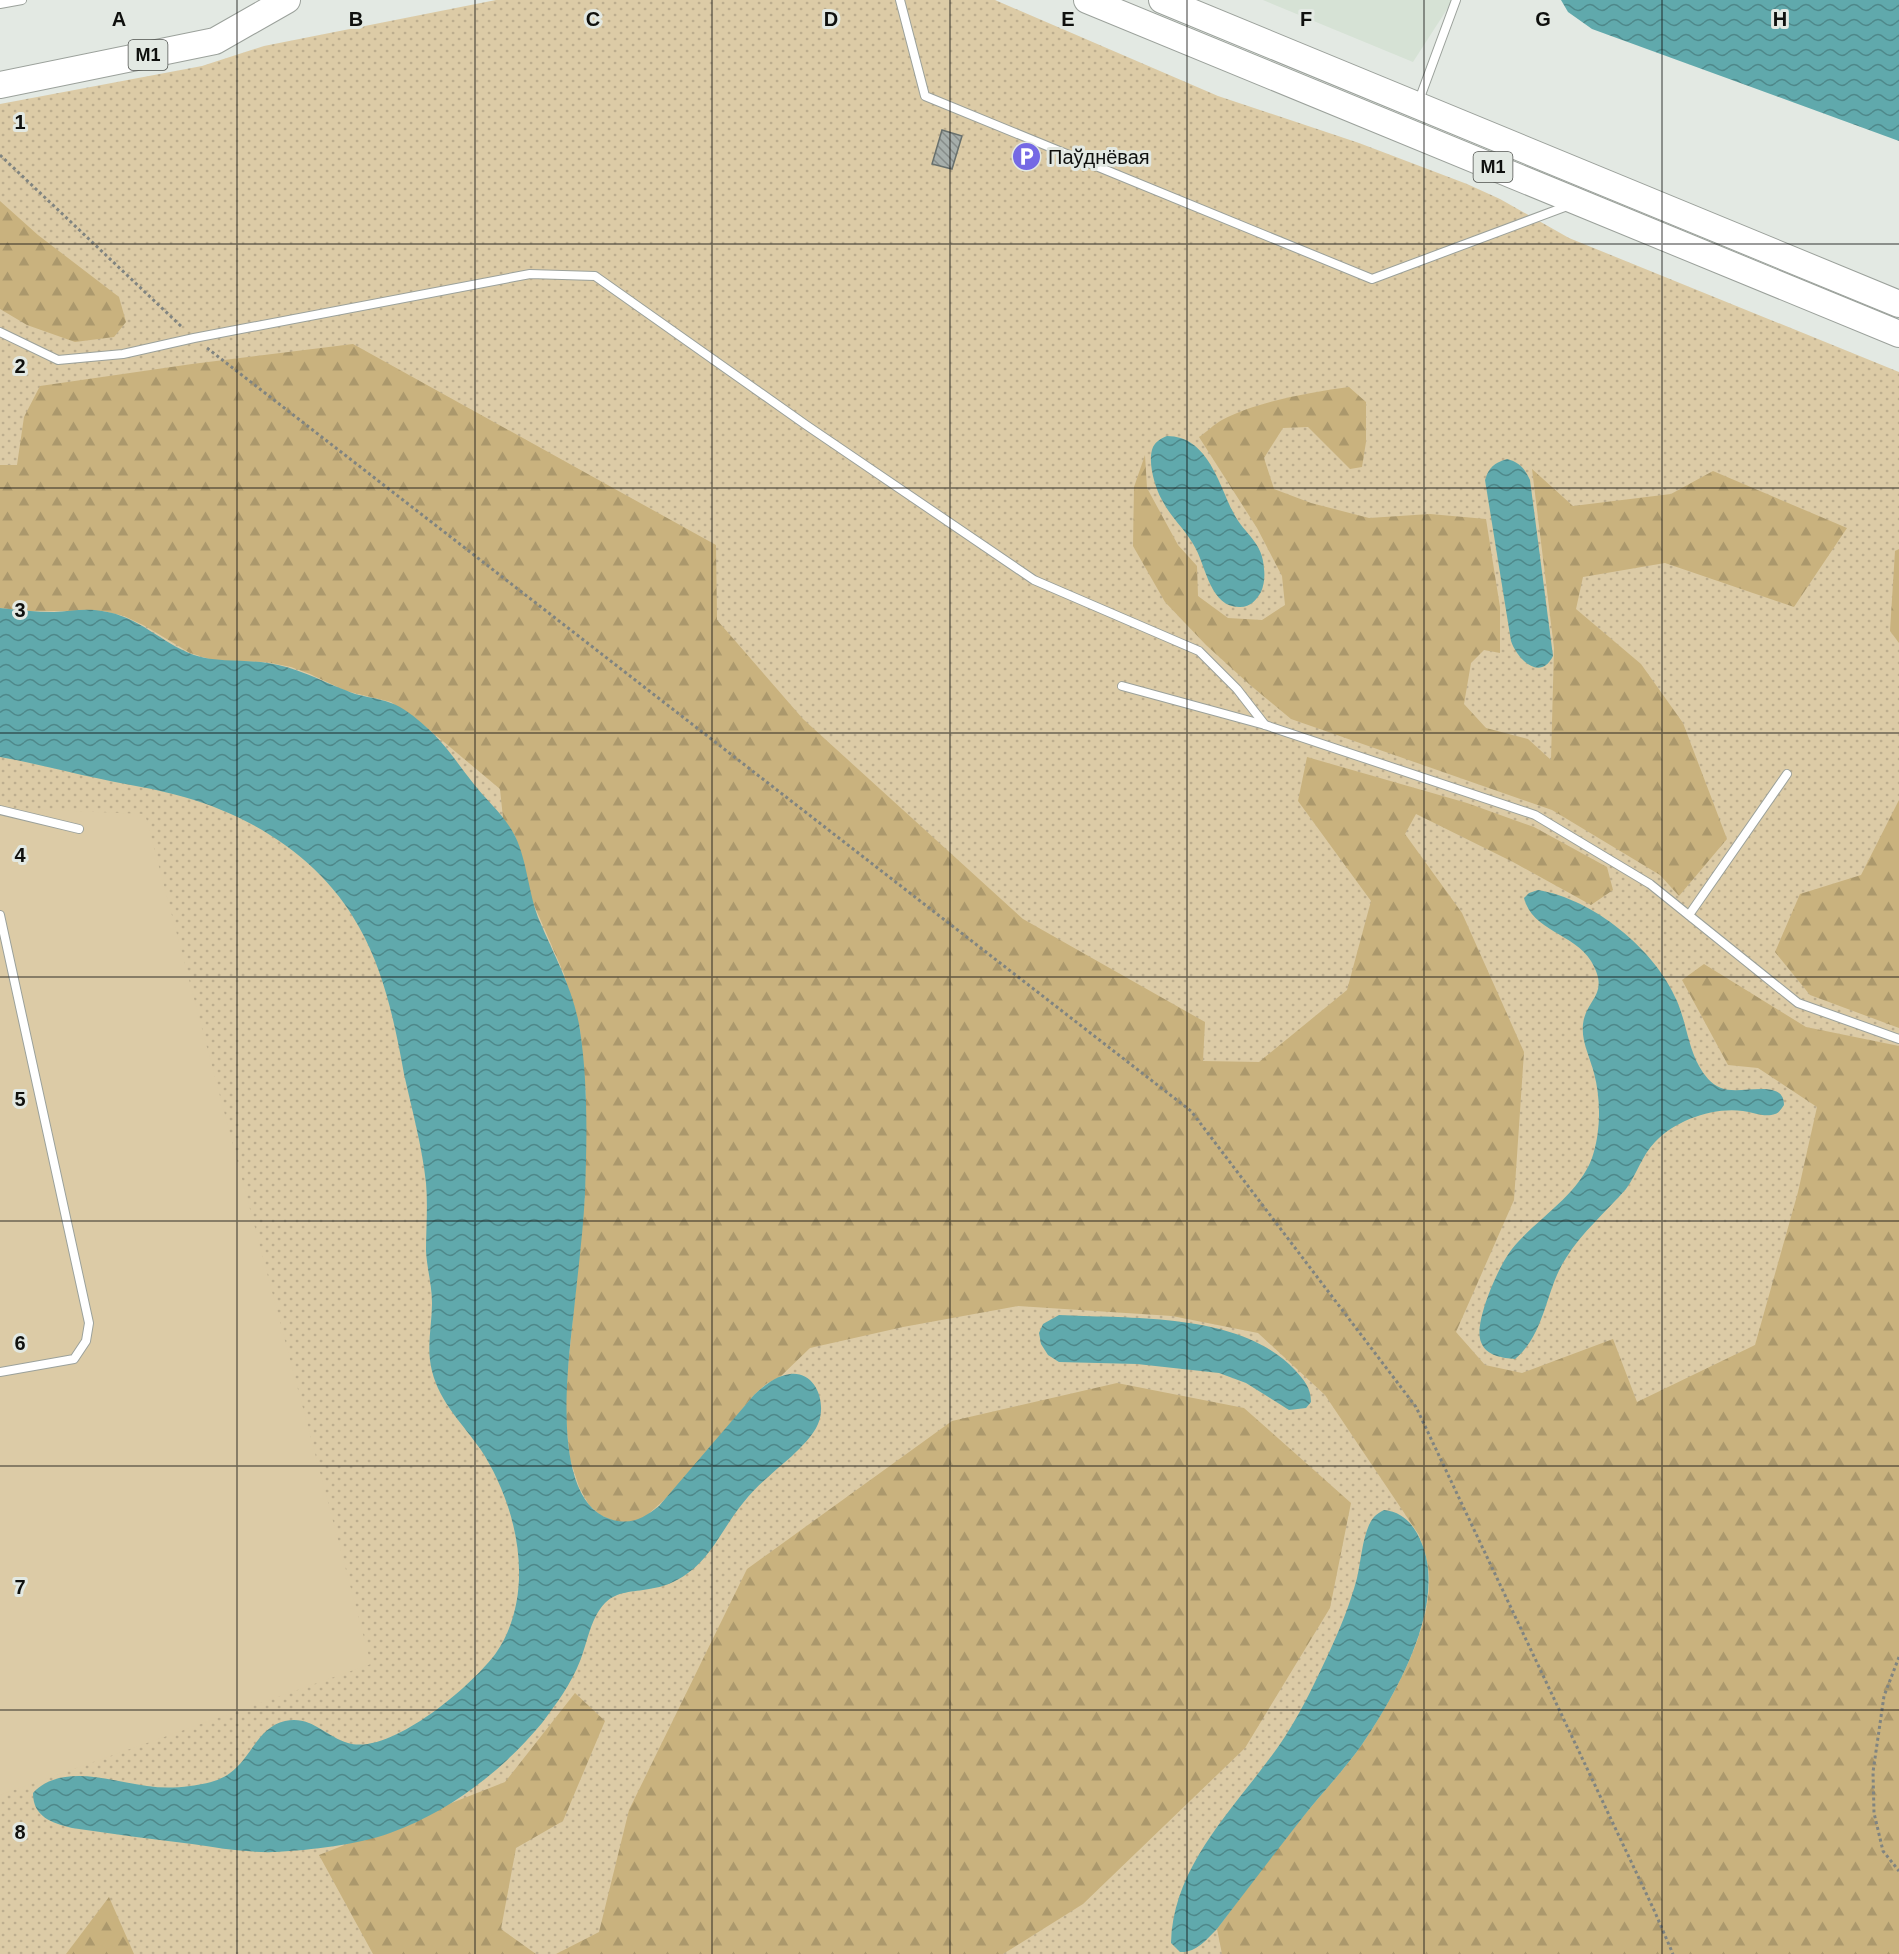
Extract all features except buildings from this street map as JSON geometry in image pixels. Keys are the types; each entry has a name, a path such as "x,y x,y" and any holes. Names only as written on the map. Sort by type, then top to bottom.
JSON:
{"highway":[{"name":"М1","path":"0,86 215,41 287,0"},
{"name":"М1","path":"1087,0 1899,334"},
{"name":"М1","path":"1162,0 1899,304"}],"lane":[{"path":"0,4 22,0"},
{"path":"900,0 925,96 1372,279 1578,202"},
{"path":"1417,106 1456,0"},
{"path":"0,332 58,360 123,354 194,338 530,274 595,276 806,425 1034,580 1199,651 1237,688 1265,725"},
{"path":"1122,686 1265,725 1535,815 1650,884 1798,1003 1899,1039"},
{"path":"1689,915 1787,774"},
{"path":"0,810 79,829"},
{"path":"0,915 89,1323 86,1341 74,1359 0,1372"}],"path":[{"path":"0,155 194,338 1191,1111 1416,1407 1673,1954"},
{"path":"1899,1657 1884,1696 1873,1772 1874,1813 1883,1851 1899,1870"}],"shaded area":[{"path":"496,0 995,0 1218,96 1359,143 1467,184 1500,199 1569,238 1899,372 1899,1954 0,1954 0,104 202,66 264,46"},
{"path":"1263,0 1453,0 1413,62"},
{"path":"0,808 145,814 371,1664 0,1795"}],"green space":[{"path":"0,201 38,235 119,297 126,322 114,337 75,342 27,325 0,309"},
{"path":"353,344 716,545 717,620 803,719 1023,919 1205,1022 1203,1061 1259,1062 1347,990 1371,901 1298,801 1307,757 1467,803 1534,827 1607,867 1613,890 1591,905 1513,862 1416,814 1405,834 1462,913 1524,1052 1514,1200 1456,1332 1485,1365 1522,1373 1613,1339 1637,1402 1755,1345 1798,1192 1817,1107 1758,1068 1728,1065 1682,980 1704,964 1806,1027 1899,1046 1899,1954 1222,1954 1217,1929 1283,1842 1354,1755 1385,1709 1417,1642 1428,1597 1429,1575 1426,1555 1419,1535 1325,1395 1258,1333 1172,1316 1018,1306 903,1327 810,1348 781,1376 766,1384 754,1395 674,1491 644,1518 628,1522 614,1521 600,1515 589,1505 579,1487 570,1459 566,1421 566,1388 585,1195 586,1094 580,1029 564,974 531,898 515,836 503,818 500,789 426,727 391,702 346,691 291,667 266,662 216,661 190,653 124,616 103,611 30,611 0,608 0,465 17,465 24,417 40,386"},
{"path":"1349,387 1366,402 1366,442 1362,467 1350,469 1308,427 1283,428 1264,458 1274,489 1311,503 1369,518 1430,514 1486,519 1500,607 1500,653 1484,650 1471,663 1464,704 1486,728 1528,739 1551,760 1554,648 1532,469 1573,506 1671,494 1713,471 1847,528 1794,607 1665,563 1583,577 1576,609 1641,664 1683,723 1727,839 1679,896 1660,875 1552,810 1291,719 1206,645 1165,602 1133,546 1134,487 1145,455 1147,488 1178,545 1197,566 1198,596 1228,618 1262,620 1285,605 1282,576 1257,528 1199,437 1222,420 1250,408 1301,395"},
{"path":"1899,549 1899,643 1890,631 1895,551"},
{"path":"1899,800 1899,1028 1810,995 1775,952 1800,894 1861,875"},
{"path":"1117,1383 1244,1408 1351,1503 1330,1608 1245,1748 1083,1904 1003,1954 556,1954 599,1932 629,1810 747,1569 952,1421"},
{"path":"575,1693 605,1721 563,1821 516,1848 501,1929 536,1954 373,1954 319,1855 505,1782"},
{"path":"109,1897 134,1954 66,1954"}],"water":[{"path":"1561,0 1899,0 1899,141 1592,29 1568,12"},
{"path":"1167,436 1181,438 1193,444 1202,453 1217,477 1238,521 1257,545 1263,560 1264,584 1255,600 1244,607 1230,606 1216,594 1192,542 1159,495 1154,482 1151,453 1156,443"},
{"path":"1507,459 1521,466 1530,480 1553,656 1548,664 1542,667 1529,665 1523,661 1511,641 1485,480 1493,466"},
{"path":"0,608 47,612 90,610 115,614 139,624 194,655 212,659 278,665 350,692 395,705 432,732 511,829 523,857 536,911 573,1002 583,1050 586,1112 585,1194 569,1360 567,1425 570,1457 578,1485 590,1506 610,1519 624,1522 636,1520 659,1506 754,1395 779,1377 799,1374 807,1378 813,1383 820,1398 820,1416 813,1433 792,1456 748,1496 711,1549 696,1566 669,1584 620,1594 605,1603 596,1616 572,1678 542,1723 526,1741 492,1773 453,1802 433,1814 390,1833 349,1844 304,1850 265,1852 234,1850 72,1828 45,1818 36,1808 33,1793 44,1784 72,1776 87,1776 163,1787 190,1786 216,1781 237,1767 261,1736 276,1724 285,1721 310,1723 348,1743 365,1744 385,1739 407,1729 429,1715 469,1683 496,1653 509,1629 516,1604 519,1577 518,1550 505,1497 481,1450 440,1393 432,1371 429,1345 432,1296 426,1251 427,1192 422,1155 388,998 368,944 359,927 344,903 307,862 285,845 236,816 174,794 0,757"},
{"path":"1538,890 1559,895 1600,915 1638,945 1667,982 1683,1017 1695,1058 1711,1082 1729,1090 1769,1089 1782,1097 1784,1105 1778,1113 1771,1115 1731,1110 1708,1113 1673,1127 1655,1142 1626,1189 1587,1231 1566,1258 1559,1270 1533,1337 1515,1359 1500,1357 1483,1347 1480,1333 1484,1308 1512,1249 1567,1196 1586,1172 1595,1148 1599,1116 1596,1083 1583,1030 1585,1015 1598,989 1597,972 1584,952 1544,925 1529,909 1524,898 1529,893"},
{"path":"1059,1315 1184,1322 1216,1328 1246,1338 1272,1351 1295,1370 1308,1388 1311,1402 1306,1408 1289,1410 1246,1383 1219,1373 1137,1364 1059,1362 1048,1355 1041,1344 1039,1333 1043,1324"},
{"path":"1384,1510 1403,1517 1416,1531 1428,1568 1428,1595 1423,1622 1402,1676 1361,1746 1217,1929 1196,1948 1180,1952 1171,1943 1174,1914 1183,1887 1210,1838 1278,1747 1304,1704 1347,1609 1357,1578 1369,1525 1375,1516"}],"place":[{"name":"Паўднёвая","path":"1027,157"}]}
